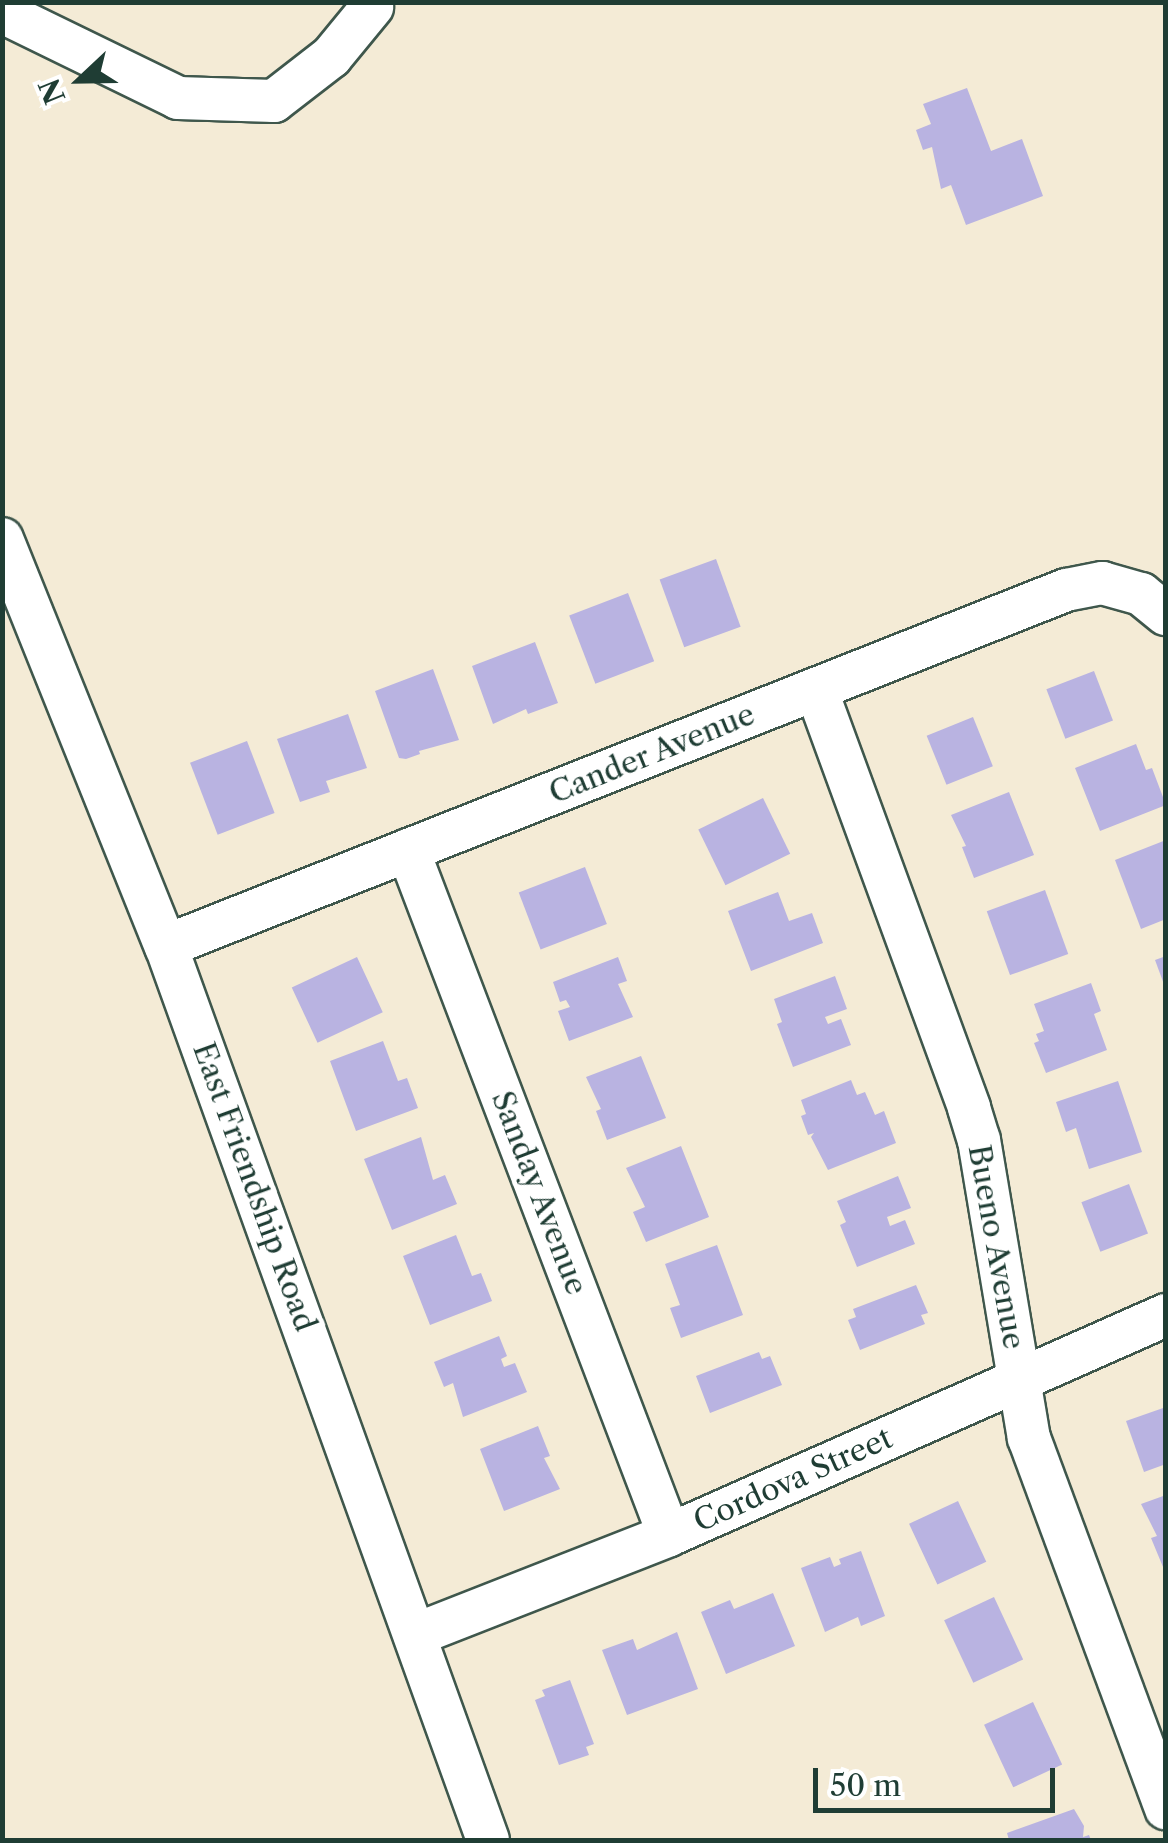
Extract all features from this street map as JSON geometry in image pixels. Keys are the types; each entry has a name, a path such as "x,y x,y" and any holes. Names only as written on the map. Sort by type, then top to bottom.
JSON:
{"street":[{"path":"2,12 178,98 274,101 331,58 372,6"},
{"name":"East Friendship Road","path":"2,539 166,946 417,1634 488,1840"},
{"name":"Cander Avenue","path":"166,946 1066,590 1102,584 1153,604"},
{"name":"Bueno Avenue","path":"816,688 979,1140 1019,1379 1039,1473 1166,1808"},
{"name":"Sanday Avenue","path":"408,850 670,1535"},
{"name":"Cordova Street","path":"417,1634 670,1535 1166,1315"}],"building":[{"path":"967,88 991,151 1022,139 1043,196 966,225 951,185 941,189 932,147 923,150 916,130 931,124 923,104"},
{"path":"716,559 741,627 684,647 660,580"},
{"path":"628,593 654,661 595,684 569,616"},
{"path":"535,642 558,703 528,714 526,709 493,724 472,666"},
{"path":"433,669 459,740 399,758 375,691"},
{"path":"1094,671 1113,720 1065,739 1046,689"},
{"path":"348,714 367,768 326,781 330,792 300,802 277,739"},
{"path":"973,717 993,766 946,785 927,736"},
{"path":"247,741 275,813 218,835 190,763"},
{"path":"1136,744 1146,770 1152,768 1166,805 1100,831 1075,768"},
{"path":"1009,792 1034,855 974,878 962,847 966,846 951,815"},
{"path":"763,798 790,854 725,885 698,830"},
{"path":"1166,840 1166,919 1141,929 1115,860"},
{"path":"585,867 607,924 541,949 519,892"},
{"path":"1045,890 1068,954 1010,975 987,911"},
{"path":"778,892 789,921 812,913 823,943 751,971 728,911"},
{"path":"1166,956 1166,987 1165,987 1155,960"},
{"path":"357,957 383,1012 318,1043 292,987"},
{"path":"618,957 627,981 618,984 633,1017 569,1041 558,1011 570,1007 566,1000 560,1002 553,982"},
{"path":"835,976 847,1009 825,1017 828,1024 841,1019 851,1045 793,1067 777,1024 782,1022 774,999"},
{"path":"1091,983 1101,1011 1094,1014 1107,1050 1046,1073 1034,1043 1039,1041 1036,1034 1044,1031 1034,1004"},
{"path":"383,1041 398,1081 407,1078 418,1108 356,1131 330,1061"},
{"path":"641,1056 666,1118 607,1140 596,1111 601,1109 586,1077"},
{"path":"851,1080 857,1095 865,1092 875,1115 884,1111 896,1143 828,1170 811,1137 814,1133 808,1135 801,1116 806,1114 801,1100"},
{"path":"1118,1081 1142,1152 1089,1169 1076,1128 1066,1132 1056,1102"},
{"path":"421,1137 433,1180 445,1175 457,1204 392,1230 364,1159"},
{"path":"681,1146 709,1217 646,1242 633,1212 645,1207 626,1168"},
{"path":"898,1176 911,1208 887,1217 890,1226 905,1220 915,1244 857,1267 840,1225 846,1222 837,1201"},
{"path":"1129,1184 1148,1233 1100,1252 1081,1202"},
{"path":"456,1235 472,1276 481,1273 492,1301 430,1325 403,1256"},
{"path":"717,1245 743,1315 681,1338 670,1308 680,1305 665,1264"},
{"path":"916,1285 928,1313 921,1315 925,1324 860,1350 848,1320 856,1317 853,1309"},
{"path":"499,1336 507,1356 501,1359 504,1367 515,1363 527,1392 463,1417 453,1383 444,1387 434,1362"},
{"path":"759,1352 762,1359 770,1356 782,1385 710,1413 696,1376"},
{"path":"1166,1407 1166,1464 1144,1472 1126,1421"},
{"path":"538,1426 550,1456 544,1458 560,1489 504,1511 480,1449"},
{"path":"1166,1495 1163,1567 1151,1538 1157,1536 1141,1504"},
{"path":"958,1501 986,1562 937,1585 909,1524"},
{"path":"861,1551 885,1616 861,1626 858,1617 825,1632 801,1568 830,1557 834,1567 841,1564 839,1559"},
{"path":"773,1593 795,1646 726,1674 701,1612 730,1600 734,1609"},
{"path":"994,1597 1023,1660 973,1683 944,1620"},
{"path":"677,1632 698,1689 627,1715 602,1650 633,1639 637,1650"},
{"path":"570,1680 594,1744 586,1747 589,1755 559,1765 535,1700 545,1696 542,1690"},
{"path":"1033,1702 1062,1765 1013,1787 984,1725"},
{"path":"1074,1809 1084,1826 1083,1837 1089,1835 1091,1840 1009,1840 1007,1833"}]}
